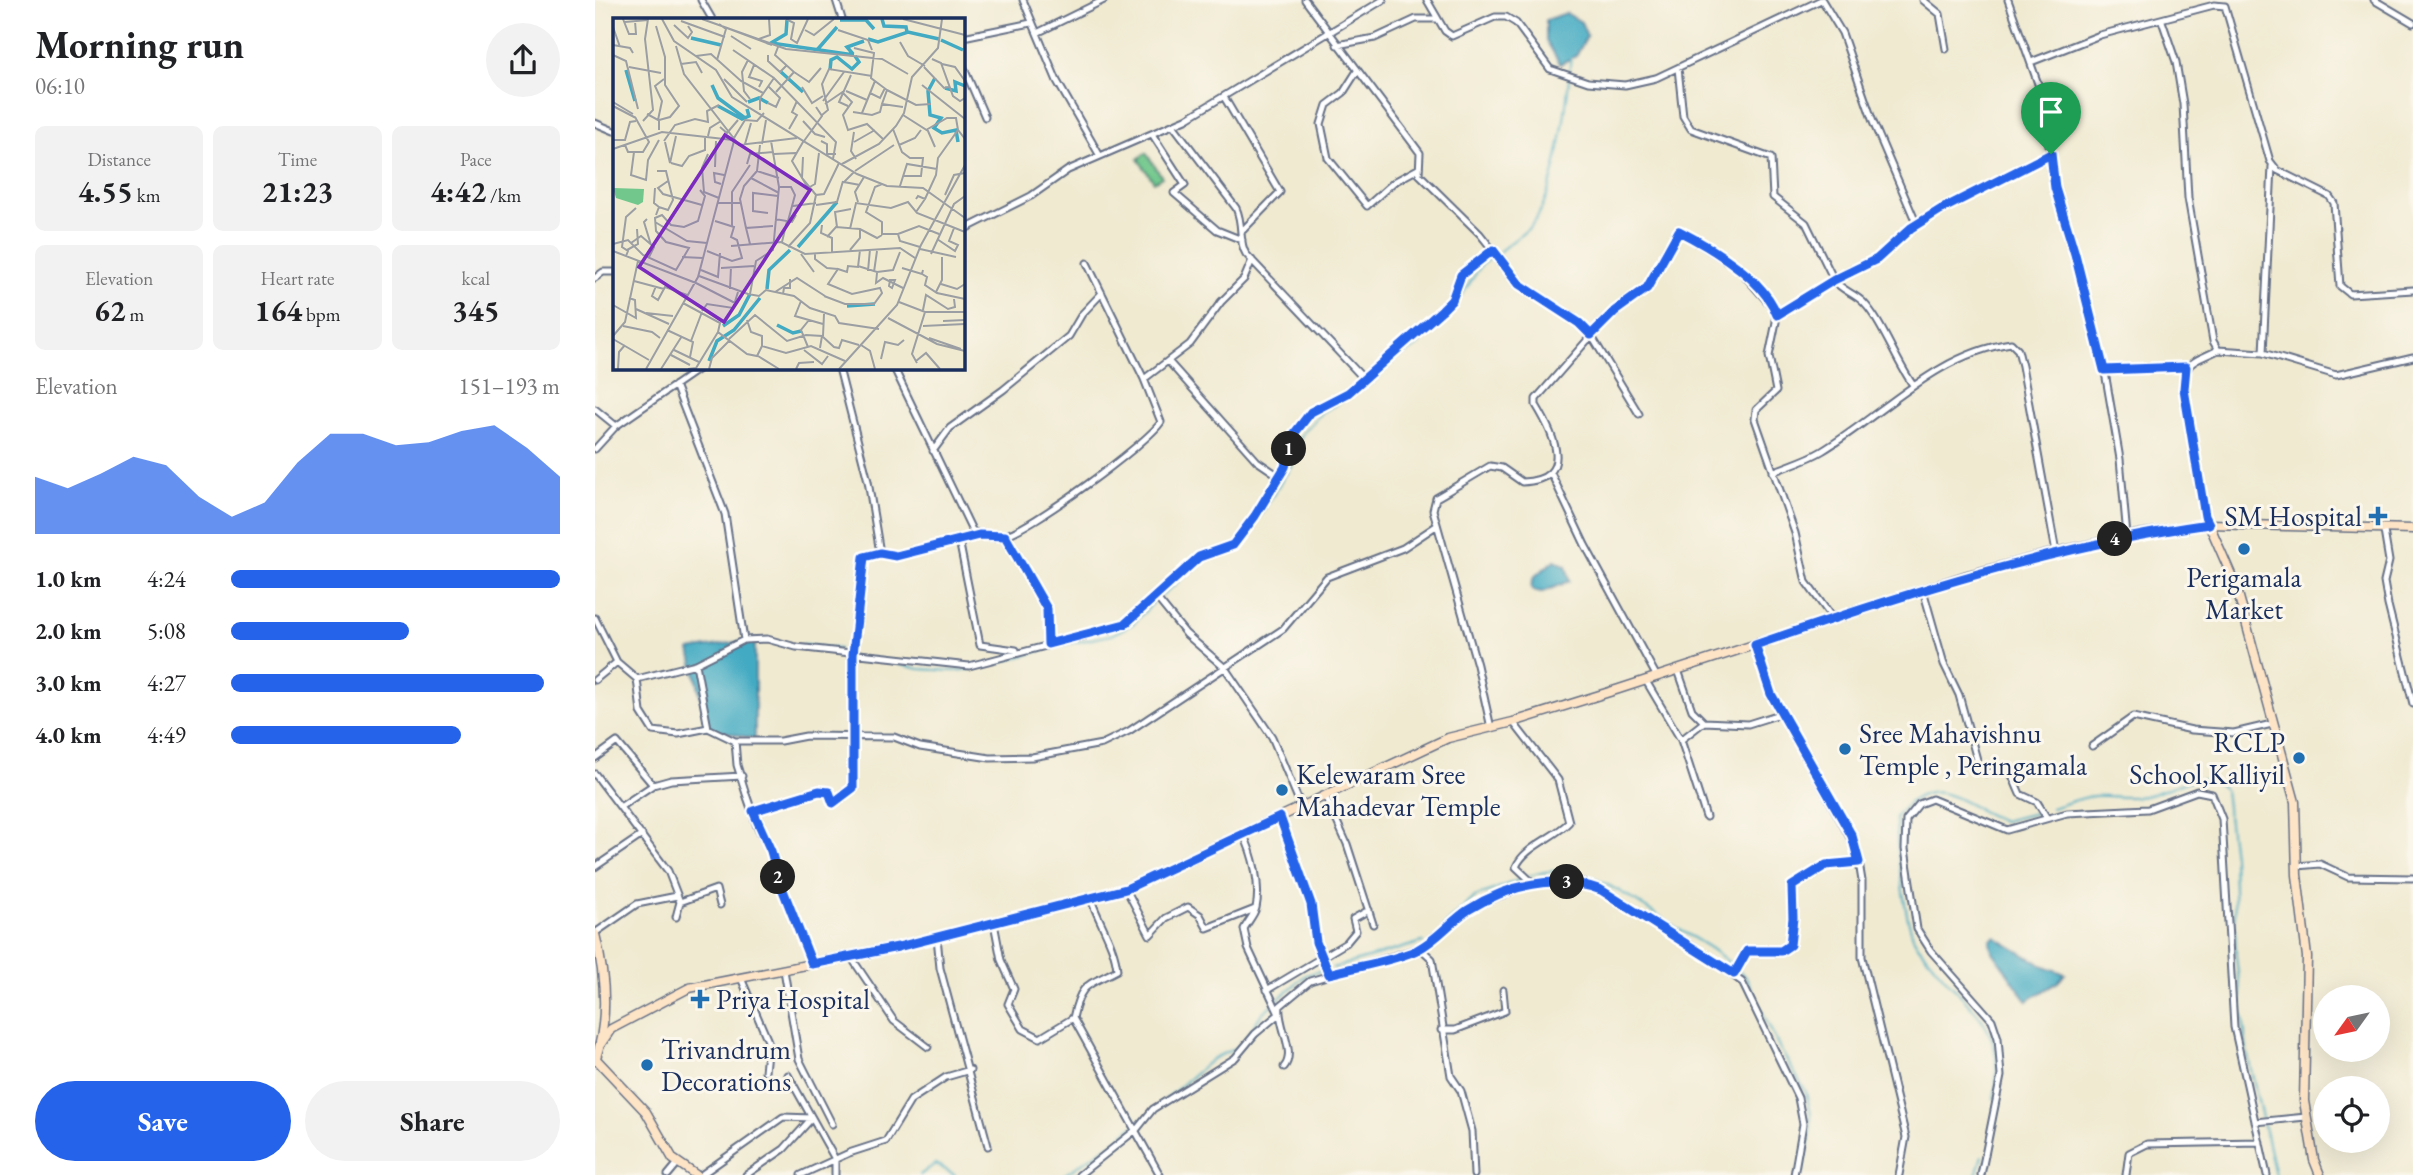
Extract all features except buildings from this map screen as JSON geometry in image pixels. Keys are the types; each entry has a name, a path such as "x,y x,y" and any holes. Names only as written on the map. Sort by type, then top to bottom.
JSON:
{"main road":[{"path":"2209,524 2242,608 2295,802 2297,866 2307,957 2306,1117 2320,1175"},
{"path":"600,1045 611,1029 689,988 851,957 1126,889 1448,738 1513,722 1923,590 2056,552 2127,536 2209,524 2384,531 2413,529"},
{"path":"595,934 605,975 600,1045 595,1060 646,1112 673,1159 698,1175"}],"street":[{"path":"701,0 711,18"},
{"path":"836,0 842,18"},
{"path":"1023,0 1057,81 1100,156"},
{"path":"1037,33 1104,0"},
{"path":"1305,0 1420,153 1419,174 1493,250 1519,284 1579,323 1591,335 1639,414"},
{"path":"964,230 1031,196 1068,170 1173,125 1383,0"},
{"path":"1427,0 1435,19 1445,31 1455,37 1495,17 1511,18 1550,69 1588,82 1625,85 1656,78 1821,0 1842,33 1873,122 1917,225"},
{"path":"1923,0 1940,14 1946,49"},
{"path":"2008,0 2044,103 2057,195 2104,370 2120,459 2127,536"},
{"path":"2374,0 2413,23"},
{"path":"2031,62 2100,35 2162,21 2214,5 2225,6 2272,166 2263,353"},
{"path":"1337,45 1375,38 1416,19 1435,19"},
{"path":"2162,21 2176,62 2183,104 2188,198 2213,341 2218,350"},
{"path":"964,37 1031,23"},
{"path":"964,68 985,117"},
{"path":"1678,68 1683,116 1691,129 1770,158 1771,194 1806,223 1840,288 1867,305 1897,362 1913,385"},
{"path":"1357,71 1343,93 1327,104 1321,124 1328,158 1367,206 1395,182 1418,169"},
{"path":"1224,97 1280,192 1243,230"},
{"path":"595,123 613,131"},
{"path":"1173,125 1236,208 1243,230 1242,248 1364,379"},
{"path":"1152,134 1185,185 1174,193 1217,230 1241,240"},
{"path":"1777,315 1834,280 1877,259 1917,225 2051,154"},
{"path":"2272,166 2333,199 2336,209 2338,279 2345,292 2413,290"},
{"path":"1491,728 1477,665 1436,526 1433,510 1436,498 1490,466 1501,468 1522,482 1551,473 1555,467 1556,442 1535,401 1591,335 1615,311 1647,288 1679,231 1738,268 1762,293 1777,315 1769,356 1776,391 1755,415 1795,533 1806,582 1833,620"},
{"path":"637,679 696,664 744,640 767,639 796,647 969,666 1122,626 1199,557 1233,545 1255,516 1279,476 1294,434 1307,416 1348,393 1447,305 1456,291 1461,275 1493,250"},
{"path":"1144,379 1190,344 1221,302 1244,279 1252,260"},
{"path":"753,811 819,791 829,792 833,803 853,788 853,654 864,557 880,553 896,556 979,535 1005,536 1049,513 1159,426 1160,417 1144,379 1087,263"},
{"path":"595,278 603,272 613,272"},
{"path":"933,451 950,428 1003,390 1069,336 1082,314 1102,293"},
{"path":"1773,472 1824,450 1913,385 1972,352 2008,343 2016,346 2056,552"},
{"path":"2104,370 2186,367 2218,350 2263,353 2336,375 2413,357"},
{"path":"1168,361 1257,461 1279,476"},
{"path":"2186,367 2184,389 2205,516 2209,524"},
{"path":"595,449 616,426 699,369"},
{"path":"839,369 868,481 880,553"},
{"path":"894,369 968,525 979,535"},
{"path":"675,385 725,514 744,640"},
{"path":"595,409 616,426"},
{"path":"1551,473 1585,545 1657,677"},
{"path":"595,618 617,662 637,679 641,712 653,731 678,734 708,728 735,740 894,737 920,747 990,758 1032,757 1092,747 1129,731 1283,629 1328,578 1351,566 1403,548 1436,526"},
{"path":"2384,531 2389,561 2386,592 2413,704"},
{"path":"1005,536 1047,609 1048,644"},
{"path":"959,540 980,645 1019,651"},
{"path":"1923,590 1944,664 1959,695 1979,767 1986,773 2003,770 2011,773 2020,794 2037,802 2047,818"},
{"path":"1155,596 1186,634 1224,668 1272,737 1301,806"},
{"path":"1755,645 1771,694 1852,836 1859,862 1862,957 1906,1137 1899,1175"},
{"path":"595,680 617,662"},
{"path":"696,664 708,728"},
{"path":"1678,670 1692,710 1704,722"},
{"path":"1646,681 1681,740 1706,817"},
{"path":"1681,740 1704,722 1748,724 1783,713"},
{"path":"2092,746 2133,717 2192,730 2234,733 2272,724"},
{"path":"1513,722 1558,780 1569,822 1557,834 1520,857 1516,867 1532,882"},
{"path":"735,740 737,765 812,964"},
{"path":"595,758 617,742 653,785"},
{"path":"595,774 668,871 678,899 676,917"},
{"path":"620,807 653,785 683,779 742,776"},
{"path":"1981,1175 2001,1076 1998,1038 1992,1020 1931,951 1917,929 1905,849 1906,820 1919,804 1932,799 2007,830 2016,830 2047,818 2078,812 2148,809 2197,791 2207,792 2216,799 2222,819 2234,1027 2267,1175"},
{"path":"1325,795 1347,844 1373,924"},
{"path":"1280,817 1311,904 1316,942 1329,974"},
{"path":"595,867 642,835"},
{"path":"1243,835 1250,848 1255,876 1256,908 1244,929 1248,948 1279,1014 1289,1053 1289,1062 1285,1067"},
{"path":"1734,973 1747,951 1781,951 1790,945 1792,886 1826,865 1859,862"},
{"path":"2297,866 2320,864 2349,877 2413,878"},
{"path":"1079,1175 1137,1129 1153,1109 1235,1058 1255,1034 1279,1014 1280,1006 1310,981 1420,948 1469,910 1532,882 1557,880 1583,883 1601,890 1734,973 1746,988 1798,1098 1804,1124 1794,1175"},
{"path":"595,934 637,904 678,899 716,889 720,905"},
{"path":"1126,889 1150,935 1166,918 1188,907 1200,915 1207,928 1256,908"},
{"path":"1091,899 1099,924 1115,954 1117,970 1088,982 1079,994 1073,1018 1130,1116 1160,1175"},
{"path":"1267,990 1346,943 1356,931 1353,919 1369,910"},
{"path":"994,923 1001,960 1014,989 1008,1004 1023,1029 1040,1038 1073,1018"},
{"path":"937,937 940,968 988,1146"},
{"path":"1420,948 1431,959 1441,1030 1451,1076 1467,1109 1473,1175"},
{"path":"851,957 894,1021 928,1047"},
{"path":"784,970 799,1059 832,1124"},
{"path":"741,978 768,1041 765,1072"},
{"path":"1441,1030 1464,1027 1505,1011 1503,990"},
{"path":"801,1175 835,1159 886,1141 911,1100 946,1077 969,1070"},
{"path":"787,1075 835,1159 835,1175"},
{"path":"698,1175 783,1117 812,1118"},
{"path":"2256,1122 2306,1117"},
{"path":"746,1175 783,1149 812,1118"},
{"path":"2126,1175 2129,1153 2147,1143 2260,1142"},
{"path":"668,1175 678,1163"}],"green space":[{"path":"1146,153 1162,177 1154,182 1138,159"}],"water":[{"path":"1566,13 1581,22 1587,36 1576,56 1560,64 1546,40 1546,20"},
{"path":"1555,560 1566,566 1570,581 1543,592 1533,591 1531,586 1534,577"},
{"path":"755,639 755,739 708,728 690,650"},
{"path":"1995,937 2042,965 2065,974 2058,982 2027,1001 1991,949 1990,941"}],"waterway":[{"path":"1500,251 1530,227 1547,194 1559,146 1571,56"},
{"path":"1220,552 1233,550 1255,524 1292,464 1302,434 1320,414 1373,382 1394,359 1414,349 1462,295 1482,264 1491,257"},
{"path":"1161,596 1209,556"},
{"path":"871,658 919,669 954,671 981,668 1057,646 1111,635 1134,623 1153,603"},
{"path":"803,645 839,649"},
{"path":"2052,808 2089,797 2144,796 2197,780 2217,783 2225,791 2233,856 2236,956 2247,1052 2275,1175"},
{"path":"1994,1099 1996,1053 1991,1037 1974,1010 1914,939 1904,897 1896,817 1910,802 1923,795 1935,793 1961,800 2003,821 2036,813"},
{"path":"1530,876 1568,872 1605,884 1704,945 1734,967"},
{"path":"1444,927 1475,897 1524,878"},
{"path":"1333,968 1423,942"},
{"path":"1738,970 1746,977 1780,1049 1806,1092 1811,1115 1810,1137 1802,1175"},
{"path":"1276,1001 1306,975 1321,971"},
{"path":"1166,1099 1212,1059 1242,1045 1262,1013 1272,1005"},
{"path":"1064,1175 1114,1142 1143,1118"},
{"path":"1976,1175 1982,1156"},
{"path":"920,1175 935,1164 955,1175"}],"place":[{"name":"SM Hospital","path":"2378,516"},
{"name":"Perigamala Market","path":"2244,549"},
{"name":"Sree Mahavishnu Temple , Peringamala","path":"1845,749"},
{"name":"RCLP School,Kalliyil","path":"2299,758"},
{"name":"Kelewaram Sree Mahadevar Temple","path":"1282,790"},
{"name":"Priya Hospital","path":"700,999"},
{"name":"Trivandrum Decorations","path":"647,1065"}],"route":[{"path":"2051,154 2055,188 2075,254 2104,370 2186,367 2184,389 2205,516 2209,524 2140,534 2056,552 1968,576 1755,645 1771,694 1852,836 1859,862 1826,865 1792,886 1790,945 1781,951 1747,951 1734,974 1601,890 1583,883 1557,880 1533,883 1487,901 1469,910 1439,935 1413,951 1329,974 1316,942 1311,904 1280,817 1126,889 898,947 812,964 779,880 771,851 757,826 753,811 819,791 829,792 833,803 853,788 853,654 864,557 880,553 896,556 979,535 1005,536 1047,609 1048,644 1111,631 1125,624 1199,557 1233,545 1255,516 1265,495 1285,467 1294,434 1307,416 1348,393 1369,376 1452,300 1461,275 1467,268 1493,250 1519,284 1579,323 1591,335 1615,311 1637,298 1647,288 1679,231 1738,268 1762,293 1777,315 1834,280 1877,259 1911,228 1940,210 2051,154"}]}
